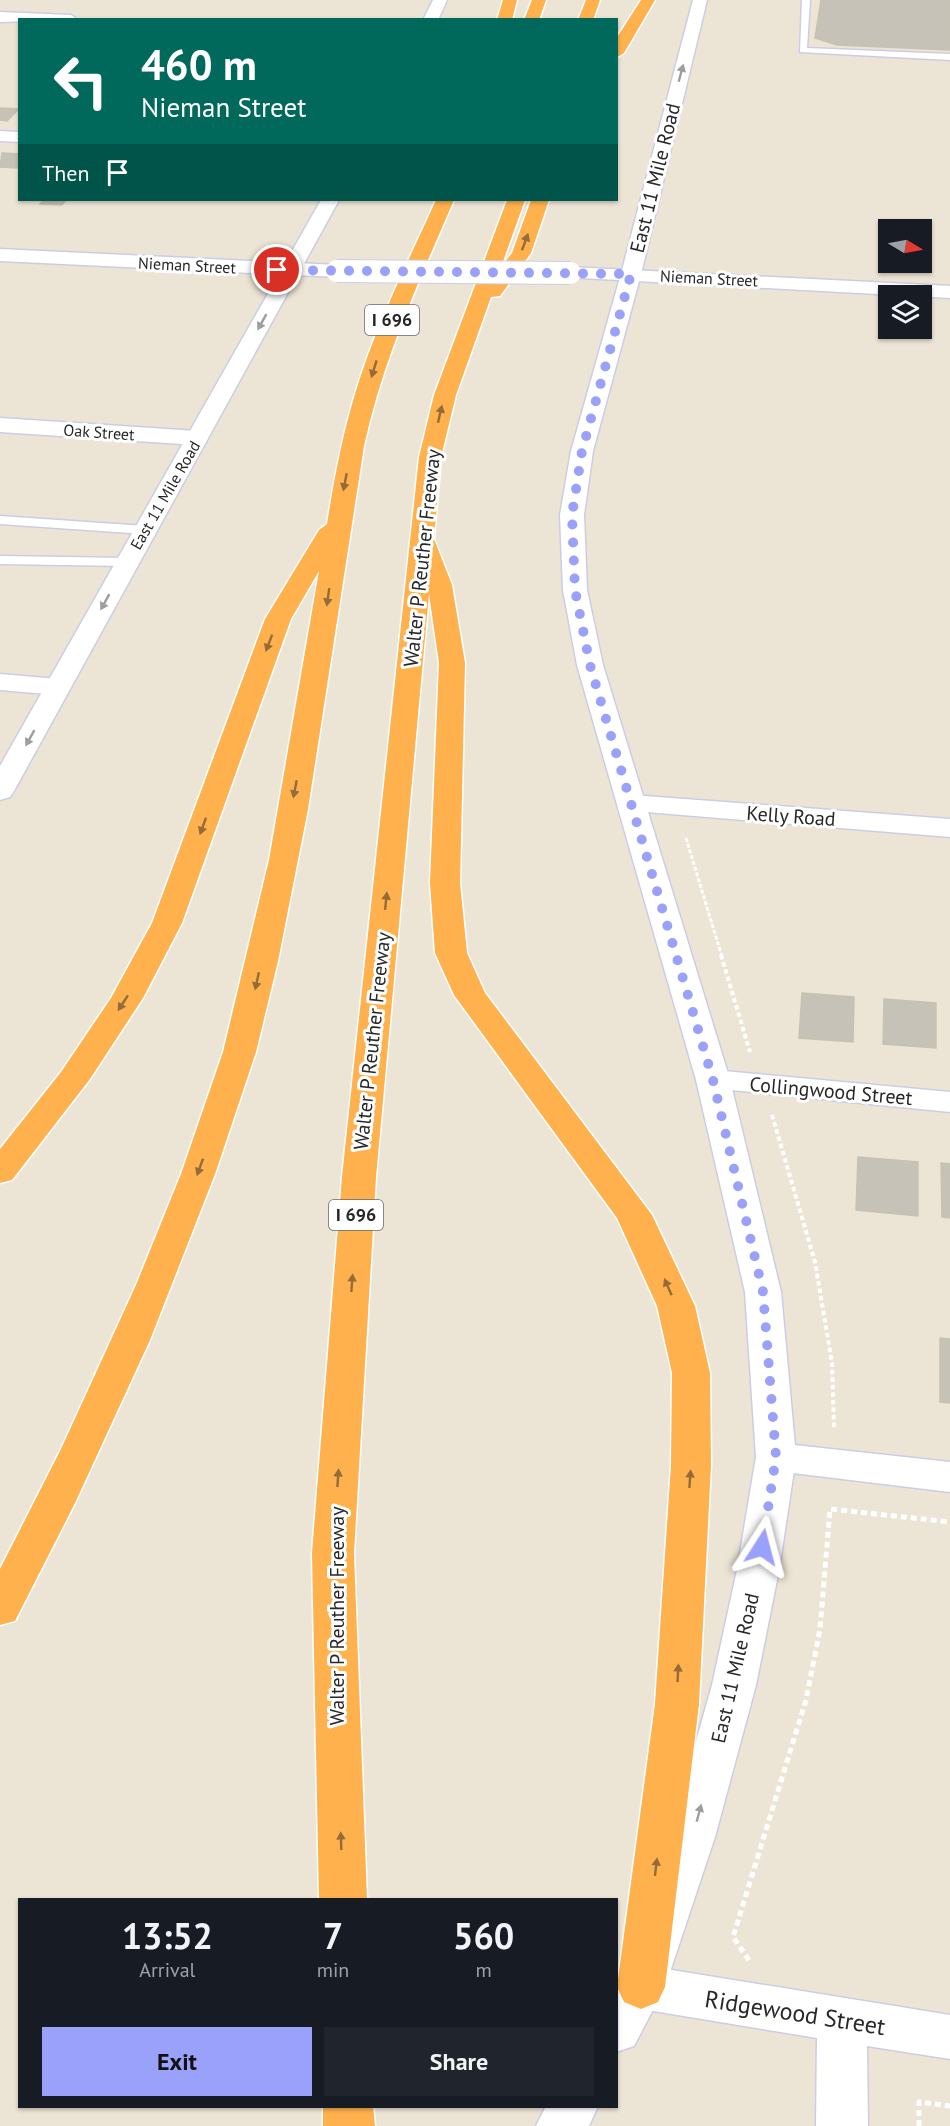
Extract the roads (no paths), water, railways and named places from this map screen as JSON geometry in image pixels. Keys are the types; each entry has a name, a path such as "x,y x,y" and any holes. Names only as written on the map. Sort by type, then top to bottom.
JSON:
{"highway":[{"path":"505,18 510,0"},
{"path":"532,18 539,0"},
{"path":"586,18 593,0"},
{"path":"618,50 648,0"},
{"name":"I 696","path":"0,1609 58,1499 160,1275 223,1103 251,1011 275,893 321,642 338,518 366,396 378,356 445,201"},
{"name":"Walter P Reuther Freeway","path":"342,1898 333,1553 360,1165 430,457 445,395 468,324 516,201"},
{"path":"468,324 521,253 540,201"},
{"path":"0,1172 73,1079 127,998 167,923 278,619 338,518"},
{"path":"423,534 440,585 453,663 445,883 451,953 470,995 634,1215 676,1306 692,1372 691,1465 677,1704 641,1988"},
{"path":"348,2108 349,2126"}],"main road":[{"path":"431,18 440,0"},
{"name":"East 11 Mile Road","path":"618,2027 641,1988 692,1837 734,1685 758,1570 776,1457 763,1292 713,1080 590,665 575,590 572,515 582,451 631,274 700,0"},
{"path":"0,17 24,18"},
{"path":"0,136 18,137"},
{"name":"East 11 Mile Road","path":"0,791 329,201"},
{"name":"Nieman Street","path":"0,255 290,271 631,274 950,292"},
{"name":"Oak Street","path":"0,426 197,438"},
{"path":"0,682 58,687"},
{"name":"Kelly Road","path":"632,804 950,828"},
{"name":"Collingwood Street","path":"713,1080 950,1102"},
{"path":"776,1457 950,1477"},
{"name":"Ridgewood Street","path":"641,1988 842,2022 950,2037"},
{"path":"842,2022 842,2126"},
{"path":"562,2126 572,2108"}],"lane":[{"path":"806,0 803,50 950,57"},
{"path":"0,520 145,530"},
{"path":"0,560 126,562"}]}
